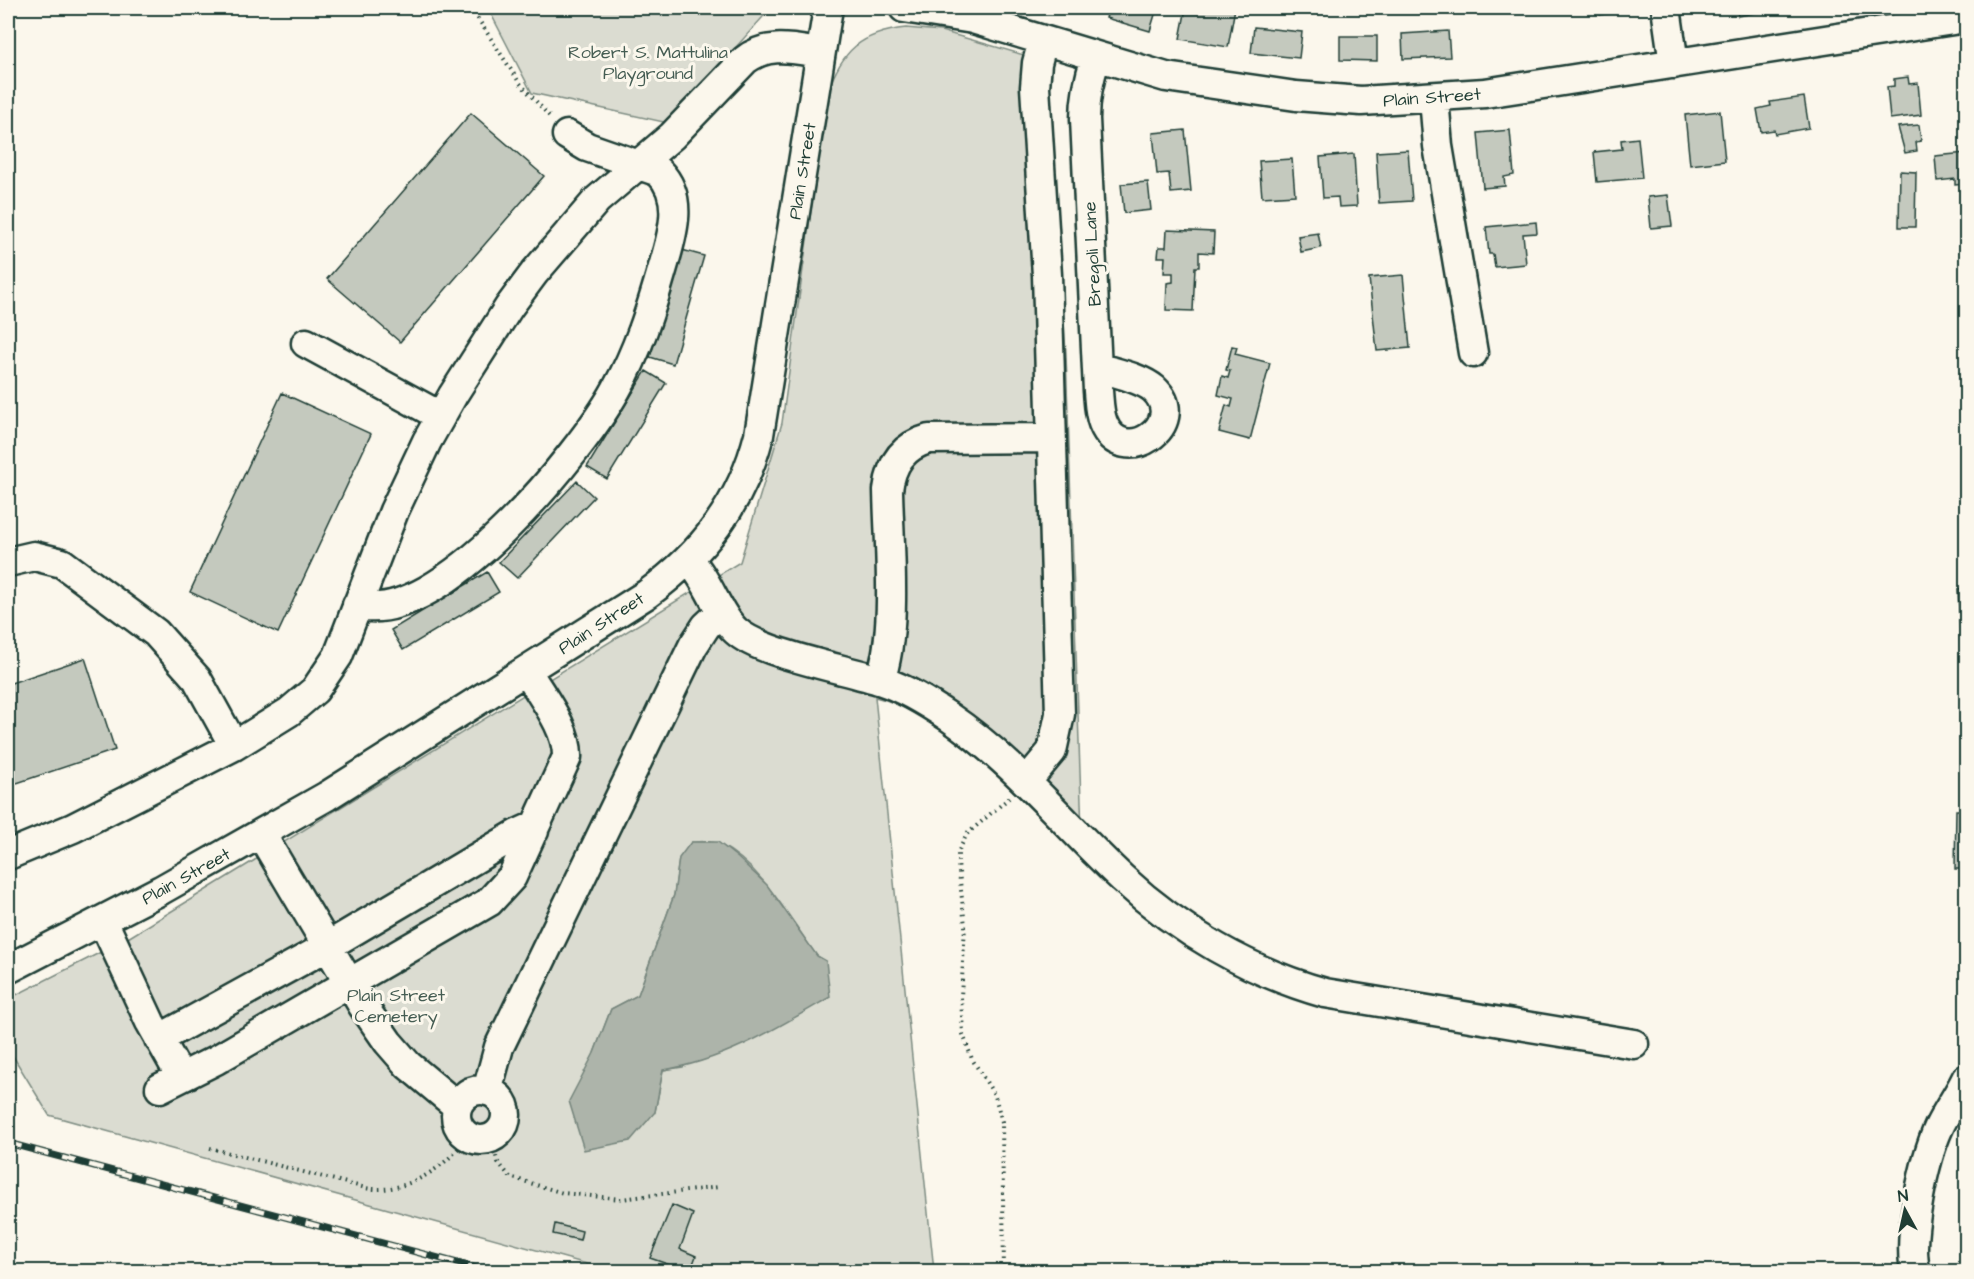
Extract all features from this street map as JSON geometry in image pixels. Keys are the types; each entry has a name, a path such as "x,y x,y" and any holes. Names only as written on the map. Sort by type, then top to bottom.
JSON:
{"street":[{"name":"Plain Street","path":"8,969 103,921 261,834 392,756 639,598 689,560 724,517 754,455 770,375 828,8"},
{"name":"Plain Street","path":"904,8 956,15 1166,78 1296,96 1361,101 1485,93 1966,18"},
{"path":"1666,8 1674,64"},
{"path":"1027,781 1052,750 1060,714 1046,257 1035,81 1043,41"},
{"path":"8,855 73,828 234,746 289,712 315,690 338,656 394,512 440,416 522,288 597,200 672,136 753,54 774,47 820,53"},
{"name":"Bregoli Lane","path":"1096,58 1088,83 1085,106 1097,367 1104,425 1110,434 1123,442 1140,443 1154,435 1163,418 1162,403 1158,394 1149,386 1097,367"},
{"path":"1434,98 1438,146 1473,353"},
{"path":"357,605 384,608 405,602 468,560 544,490 603,411 626,373 644,330 664,262 674,217 674,196 666,179 659,172 587,147 567,135"},
{"path":"306,343 440,416"},
{"path":"880,680 887,662 890,632 888,490 898,459 911,446 929,439 1051,438"},
{"path":"8,562 34,556 62,563 156,633 197,679 234,746"},
{"path":"689,560 705,579 722,612 736,632 757,644 880,680 909,692 950,718 1027,781 1120,876 1163,913 1194,933 1269,974 1304,987 1344,997 1634,1044"},
{"path":"487,1091 499,1047 688,656 706,626 722,612"},
{"path":"103,921 159,1039 170,1082 216,1060 495,897 512,878 565,766 568,748 527,671"},
{"path":"159,1039 328,946 517,834 528,829 534,831"},
{"path":"261,834 349,982 397,1054 457,1106"},
{"path":"1916,1272 1912,1249 1913,1237 1930,1152 1941,1122 1966,1079"},
{"path":"473,1091 487,1091 499,1097 506,1110 504,1126 478,1138 455,1119 457,1106 473,1091"}],"path":[{"path":"471,8 519,81 567,135"},
{"path":"1004,1272 1002,1122 995,1096 972,1059 963,1034 961,997 965,926 958,852 967,834 1027,781"},
{"path":"210,1148 366,1188 385,1190 414,1181 478,1138 510,1177 563,1193 621,1199 719,1187"}],"green space":[{"name":"Robert S. Mattulina Playground","path":"488,8 771,8 668,123 532,93"},
{"name":"Plain Street Cemetery","path":"906,28 941,31 1048,62 1066,354 1083,862 1014,792 958,743 929,722 901,706 875,697 934,1271 612,1271 49,1115 8,1048 8,999 123,941 740,562 782,423 827,93 839,65 855,46 865,39 890,30","holes":["692,842 719,844 749,866 774,894 817,956 826,961 683,1067 663,1070 655,1112 594,1053 611,1009 638,995 674,895 679,859"]}],"shaded area":[{"path":"691,842 718,842 767,885 817,956 826,961 830,997 750,1042 686,1066 663,1070 655,1112 630,1141 584,1150 569,1101 594,1053 611,1009 638,995 674,895 679,858"}],"building":[{"path":"1069,8 1088,8 1086,13"},
{"path":"1109,8 1157,8 1150,31 1106,18"},
{"path":"1186,8 1235,8 1228,47 1180,39"},
{"path":"1599,8 1623,8 1623,11 1600,15"},
{"path":"1736,8 1784,8 1738,16"},
{"path":"1254,27 1302,32 1299,58 1251,53"},
{"path":"1448,31 1450,57 1403,59 1402,34"},
{"path":"1340,36 1377,36 1377,61 1340,60"},
{"path":"1908,77 1909,84 1918,83 1921,115 1890,119 1887,87 1894,86 1894,79"},
{"path":"1804,97 1809,128 1775,134 1774,130 1761,132 1757,109 1771,106 1770,102"},
{"path":"1720,111 1725,161 1690,165 1685,115"},
{"path":"471,113 544,176 400,342 327,279"},
{"path":"1919,125 1921,141 1916,142 1917,151 1905,153 1898,127"},
{"path":"1185,130 1191,191 1171,193 1169,173 1157,174 1153,133"},
{"path":"1510,130 1514,175 1504,177 1505,186 1483,188 1478,133"},
{"path":"1638,138 1642,178 1597,182 1594,152 1622,149 1621,140"},
{"path":"1408,150 1412,201 1379,203 1376,152"},
{"path":"1966,153 1966,184 1955,185 1955,179 1937,181 1935,156"},
{"path":"1354,154 1357,206 1339,207 1338,197 1323,198 1320,157"},
{"path":"1292,159 1295,195 1262,197 1259,161"},
{"path":"1900,171 1916,172 1915,227 1899,227"},
{"path":"1148,182 1151,210 1124,213 1121,184"},
{"path":"1668,195 1672,226 1651,228 1648,197"},
{"path":"1536,222 1537,233 1523,234 1526,264 1495,267 1493,254 1489,254 1486,227"},
{"path":"1167,230 1214,232 1213,253 1199,252 1199,267 1195,267 1193,311 1166,310 1167,283 1173,282 1173,273 1164,273 1165,257 1158,257 1159,247 1166,247"},
{"path":"1318,233 1321,248 1301,252 1298,236"},
{"path":"682,250 704,256 673,364 650,357"},
{"path":"1403,275 1410,348 1377,351 1369,278"},
{"path":"1232,346 1237,347 1235,354 1270,363 1250,440 1219,432 1226,405 1231,407 1233,399 1218,395 1222,376 1228,378 1230,371 1226,370"},
{"path":"646,371 666,383 607,479 587,467"},
{"path":"282,393 371,434 278,633 190,592"},
{"path":"577,481 594,497 517,578 499,562"},
{"path":"487,572 499,592 403,650 391,630"},
{"path":"1966,588 1966,660 1961,660 1958,589"},
{"path":"85,658 115,750 8,786 8,684"},
{"path":"1956,810 1966,810 1966,869 1955,869"},
{"path":"672,1205 693,1214 680,1249 696,1256 690,1272 650,1258"},
{"path":"555,1224 582,1231 580,1240 553,1234"}],"railway":[{"path":"8,1143 491,1272"}]}
